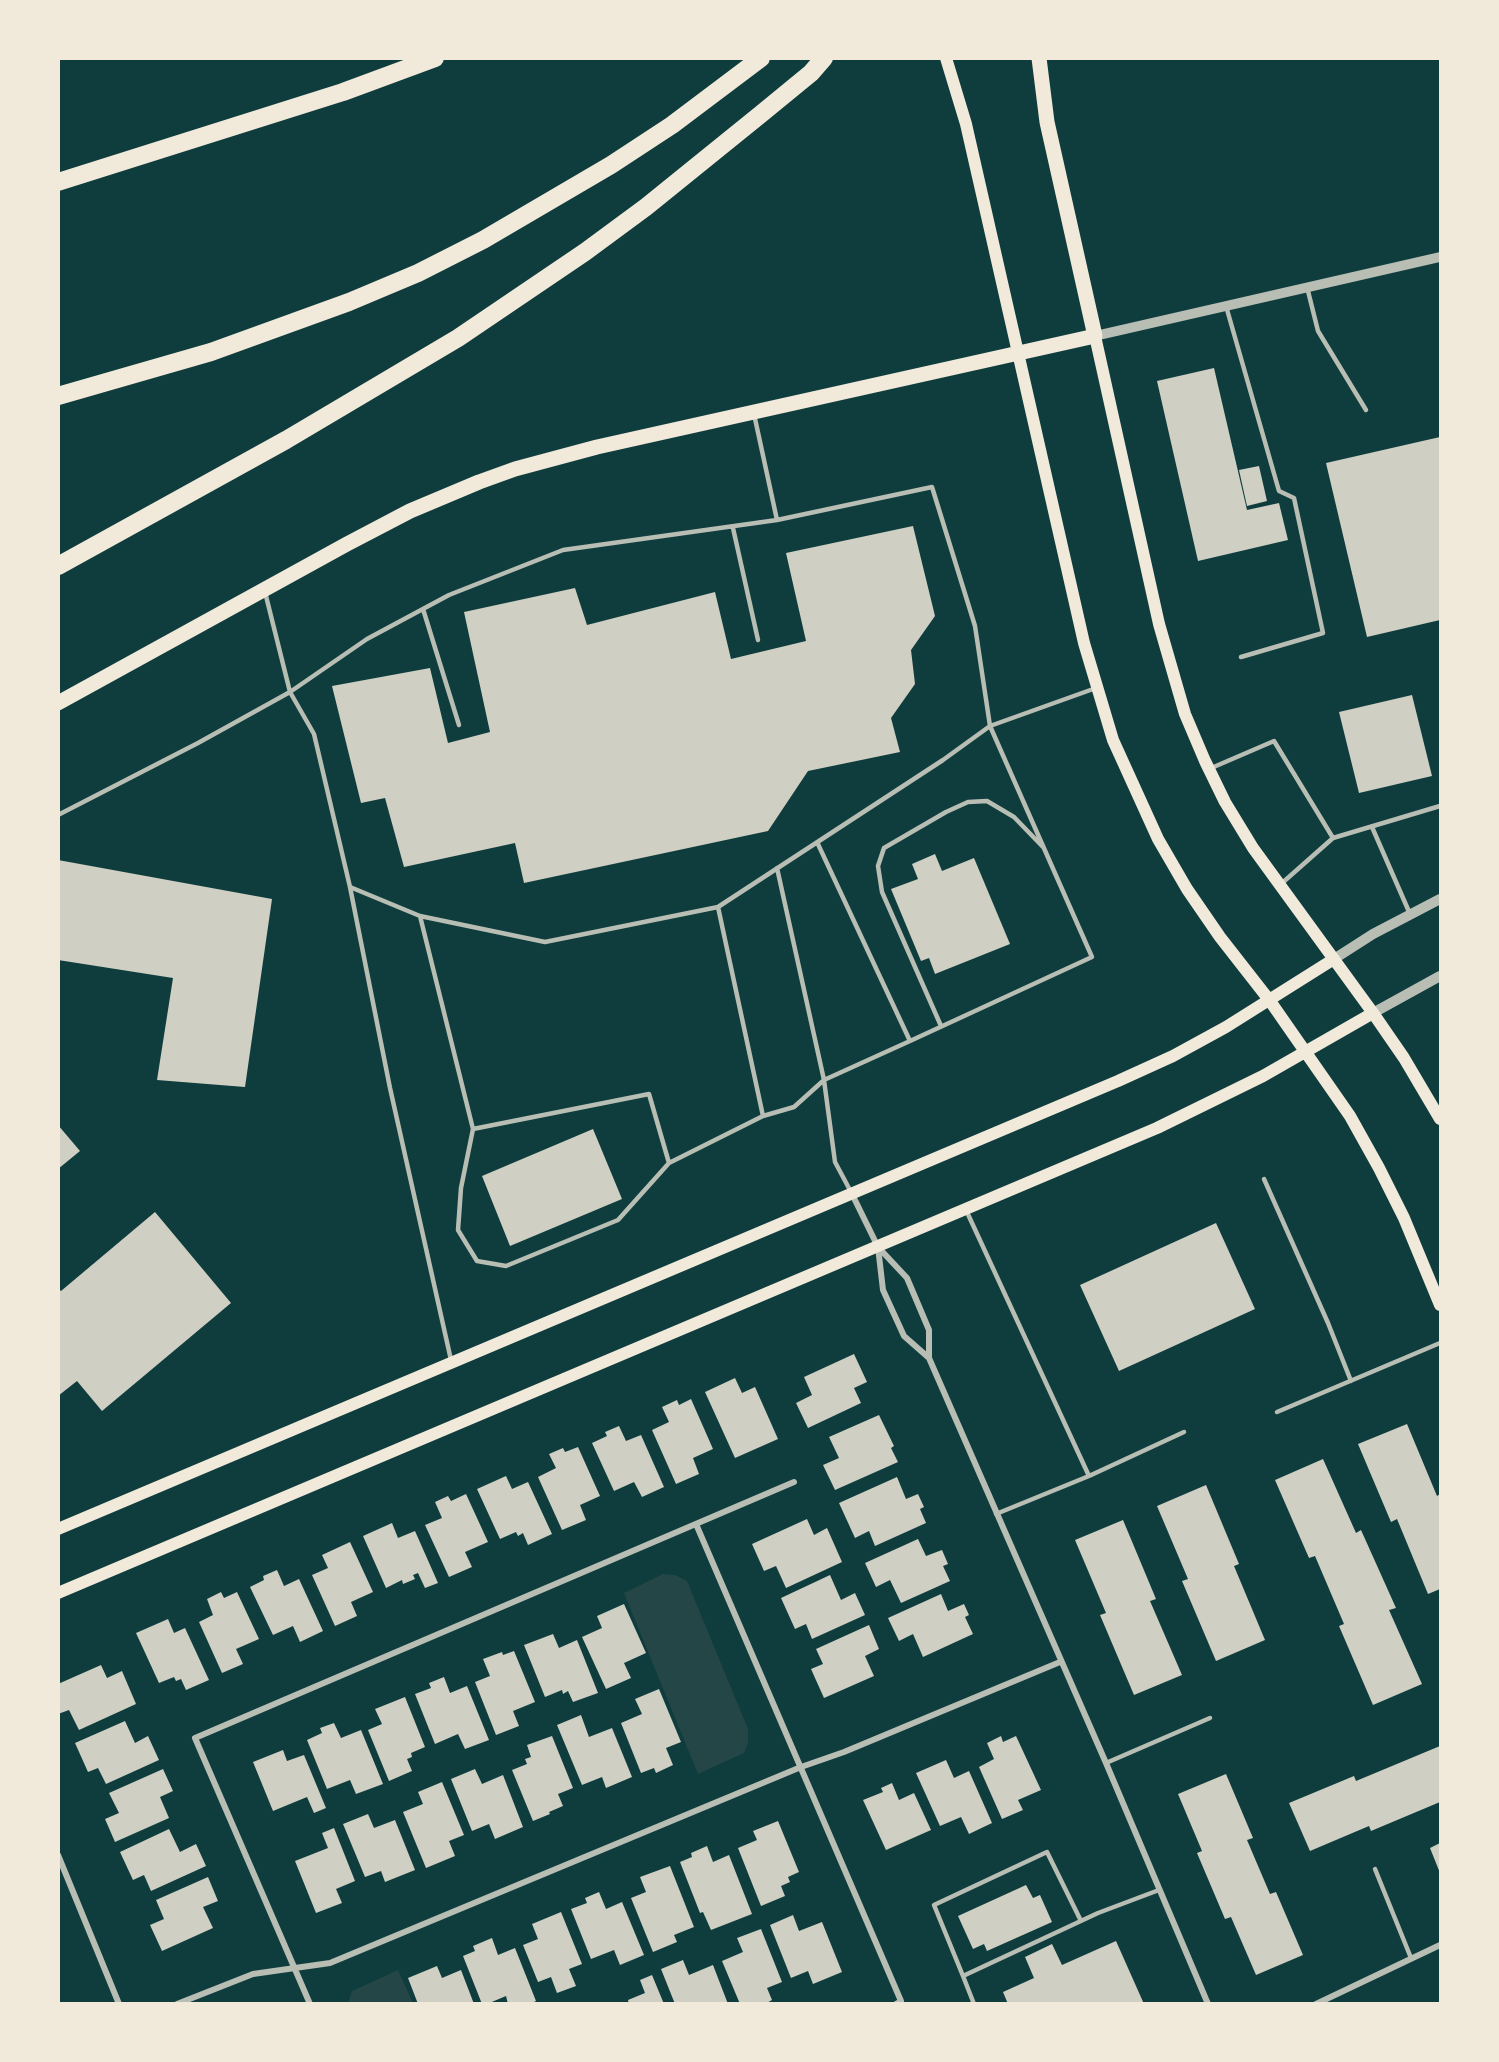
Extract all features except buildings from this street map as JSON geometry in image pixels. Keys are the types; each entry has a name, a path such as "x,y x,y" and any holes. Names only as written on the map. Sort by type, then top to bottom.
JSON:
{"highway":[{"path":"60,181 343,92 435,58"},
{"path":"58,396 212,352 349,302 418,273 483,240 611,165 672,125 761,58"},
{"path":"58,566 286,440 458,338 585,252 646,207 811,73 824,58"}],"main road":[{"path":"946,58 966,124 1096,688 1113,740 1158,839 1187,889 1220,937 1306,1051 1350,1116 1404,1218 1440,1305"},
{"path":"1039,58 1047,122 1159,624 1185,714 1209,769 1253,848 1373,1013 1404,1058 1440,1119"},
{"path":"58,704 410,511 479,482 554,458 1095,336"},
{"path":"58,1529 1041,1115 1173,1056 1270,1001 1334,959"},
{"path":"58,1593 1157,1128 1229,1094 1373,1013"}],"street":[{"path":"1095,336 1440,257"},
{"path":"1334,959 1373,934 1440,899"},
{"path":"1373,1013 1440,976"},
{"path":"852,1194 878,1247 907,1278 929,1330 928,1358"},
{"path":"878,1247 883,1290 904,1336 928,1358 1106,1763 1208,2004"},
{"path":"310,2004 195,1738 794,1482"},
{"path":"696,1524 901,2001 896,2004"},
{"path":"177,2004 253,1974 330,1963 1060,1662"},
{"path":"58,1855 119,2004"},
{"path":"1316,2004 1440,1946"}],"lane":[{"path":"1307,287 1318,331 1366,410"},
{"path":"1226,306 1279,491 1294,498 1323,633 1241,657"},
{"path":"753,412 777,520"},
{"path":"58,815 198,743 290,692 367,639 449,595 563,550 733,528 932,487 975,626 990,726 1092,957 824,1080 794,1107 763,1116 669,1163 618,1220 506,1266 477,1261 458,1230 461,1188 473,1129 420,916"},
{"path":"733,528 758,640"},
{"path":"264,590 290,692 314,734 350,887 390,1088 452,1362"},
{"path":"423,609 459,725"},
{"path":"350,887 420,916 545,942 718,907 943,760 990,726 1096,688"},
{"path":"1209,769 1274,741 1334,838"},
{"path":"941,1026 882,892 878,866 884,848 946,812 968,802 987,801 1014,817 1045,849"},
{"path":"1279,886 1334,838 1440,806"},
{"path":"1372,827 1410,914"},
{"path":"817,842 910,1041"},
{"path":"777,868 824,1080 835,1162 852,1194"},
{"path":"718,907 763,1116"},
{"path":"473,1129 649,1094 669,1163"},
{"path":"1264,1179 1328,1323 1351,1381"},
{"path":"966,1209 1089,1476"},
{"path":"1277,1412 1440,1343"},
{"path":"996,1514 1089,1476 1184,1432"},
{"path":"1106,1763 1210,1718"},
{"path":"974,2004 934,1905 1047,1852 1081,1921"},
{"path":"1375,1869 1411,1958"},
{"path":"963,1976 1081,1921 1160,1890"}],"shaded area":[{"path":"663,1574 675,1575 687,1581 748,1729 748,1742 744,1753 698,1774 624,1593"},
{"path":"398,1970 413,2003 348,2003 352,1991"}]}
